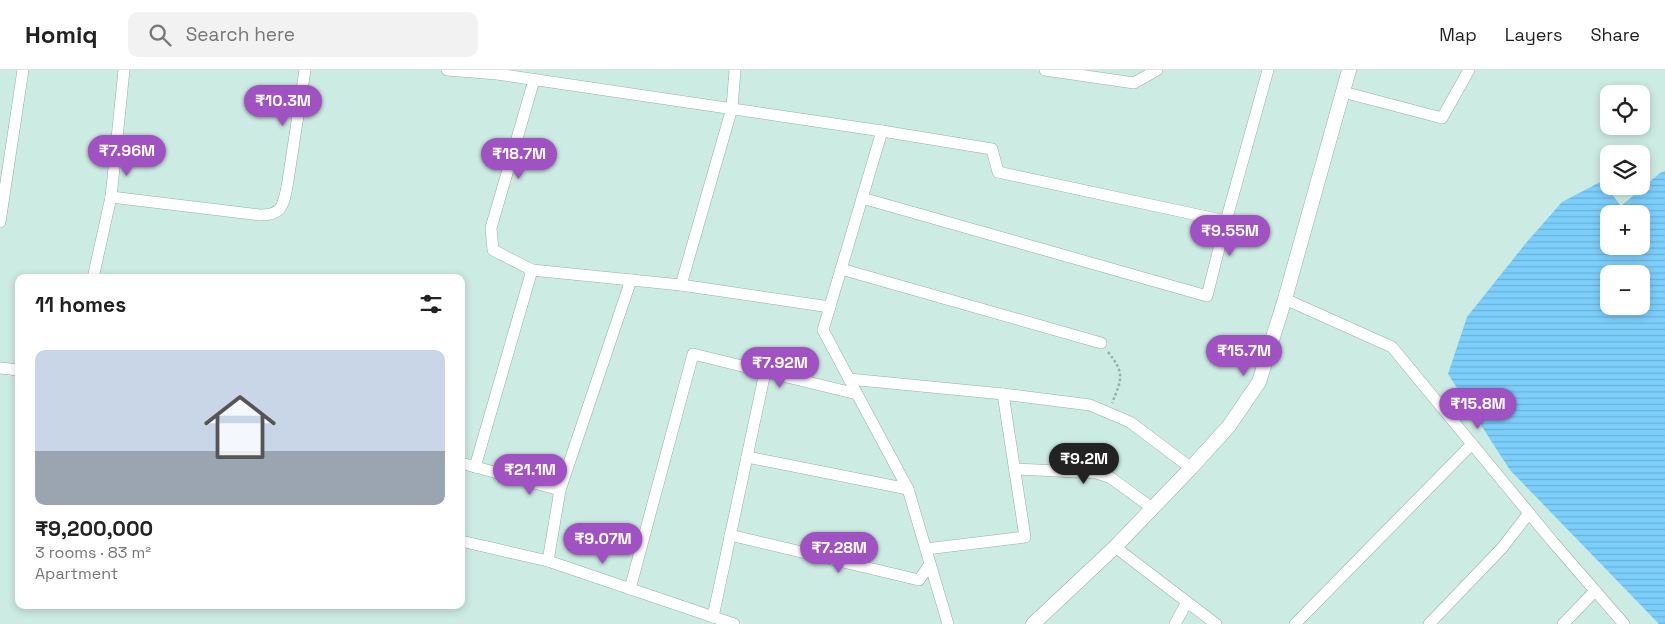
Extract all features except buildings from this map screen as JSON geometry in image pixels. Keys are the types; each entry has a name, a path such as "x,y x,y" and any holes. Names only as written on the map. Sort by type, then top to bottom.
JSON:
{"street":[{"path":"0,222 23,70"},
{"path":"94,274 111,197 124,70"},
{"path":"111,197 260,215 276,213 284,201 288,187 305,70"},
{"path":"447,70 497,74 732,108 992,149 998,172 1226,221"},
{"path":"681,285 732,108 735,70"},
{"path":"1045,70 1134,83 1156,70"},
{"path":"1134,83 1137,70"},
{"path":"862,198 1207,296 1268,70"},
{"path":"1033,624 1115,548 1191,468 1229,426 1258,382 1285,299 1349,70"},
{"path":"1343,92 1442,118 1469,70"},
{"path":"534,80 490,228 493,250 532,270 681,285 830,307"},
{"path":"882,131 823,330 908,489 948,624"},
{"path":"841,269 1101,343"},
{"path":"475,467 532,270"},
{"path":"548,560 560,490 631,280"},
{"path":"1285,299 1392,346 1529,513 1624,624"},
{"path":"630,589 693,354 857,394"},
{"path":"0,368 15,370"},
{"path":"713,617 764,372"},
{"path":"849,379 1003,394 1090,405 1130,422 1191,468"},
{"path":"926,550 1025,537 1003,394"},
{"path":"1295,624 1472,444"},
{"path":"747,457 908,489"},
{"path":"465,464 560,490"},
{"path":"1015,469 1096,473 1112,478 1152,508"},
{"path":"1429,624 1502,548 1529,513"},
{"path":"730,535 919,580 930,564"},
{"path":"465,542 548,560 734,624"},
{"path":"1115,548 1216,624"},
{"path":"1563,624 1595,591"},
{"path":"1175,624 1187,602"}],"path":[{"path":"1101,343 1118,364 1121,382 1108,413"}],"water":[{"path":"1665,171 1665,624 1659,624 1510,470 1448,374 1467,317 1526,243 1562,202 1600,182 1600,195 1613,195 1620,205 1600,205 1600,255 1650,255 1650,205 1622,205 1634,195 1650,195 1650,181"}]}
